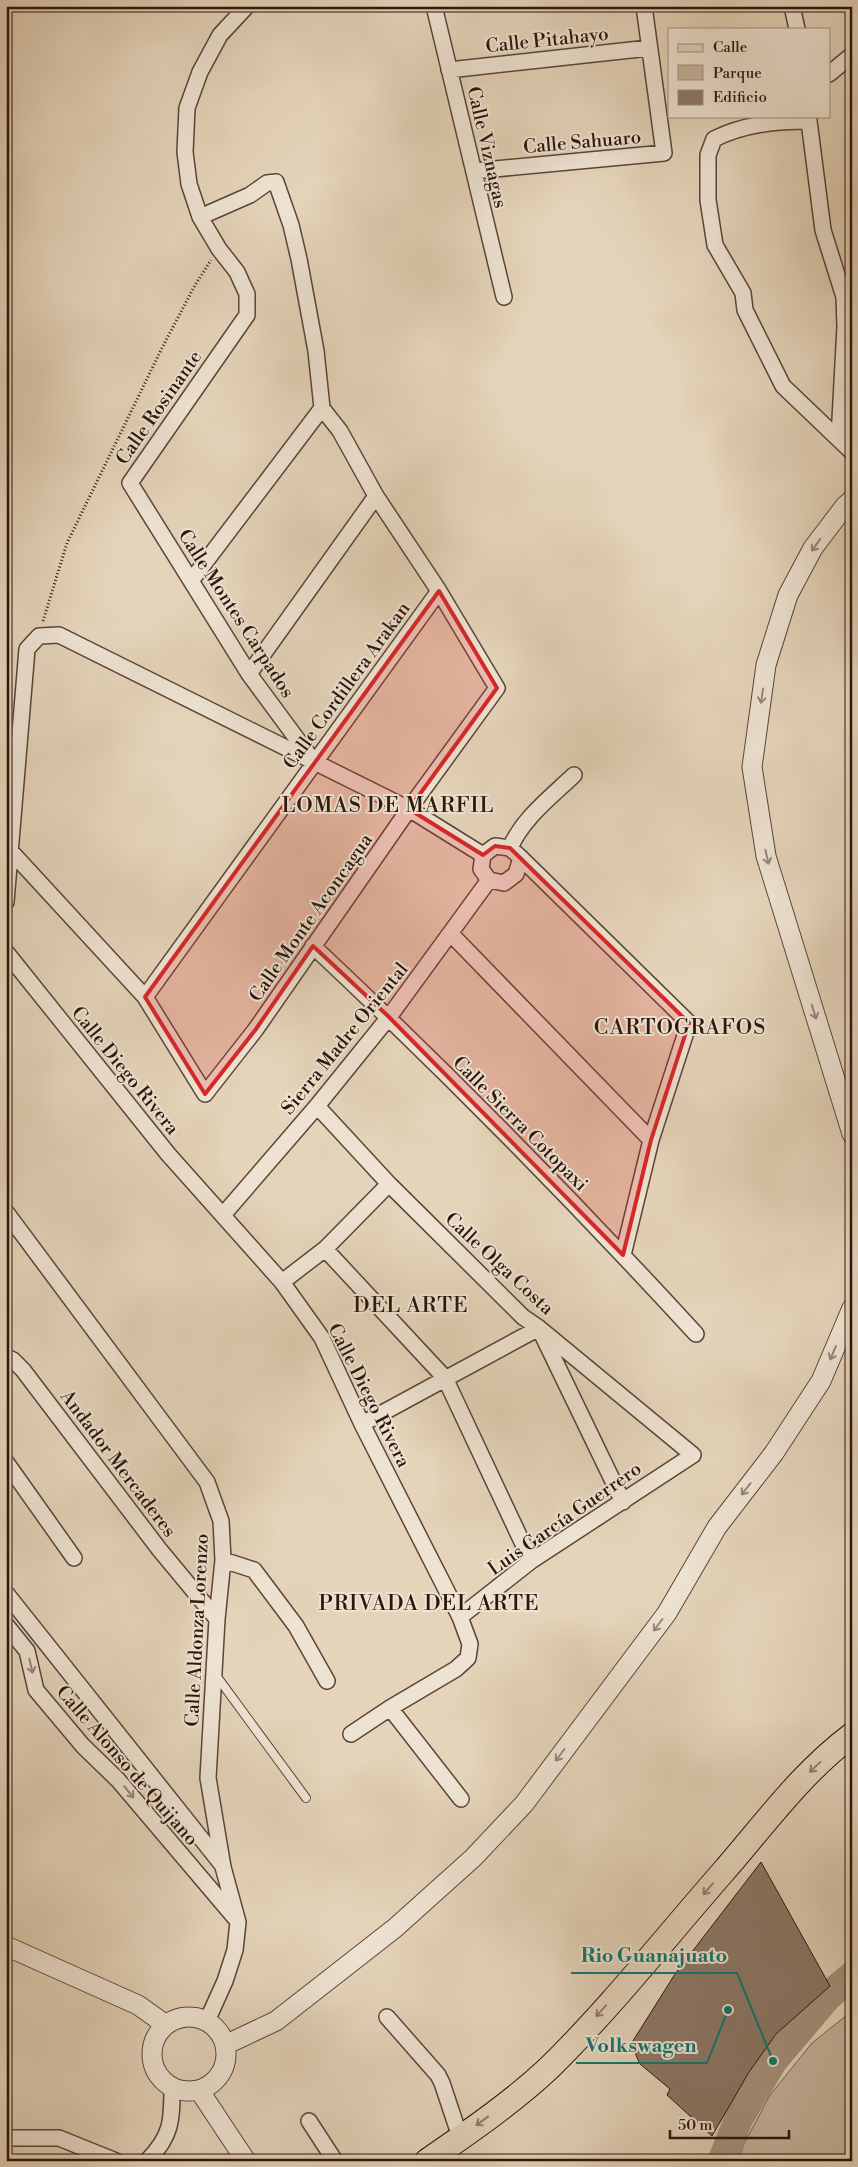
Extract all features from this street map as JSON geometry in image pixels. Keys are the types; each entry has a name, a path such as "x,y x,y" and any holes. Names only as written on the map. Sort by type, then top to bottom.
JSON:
{"main road":[{"path":"444,2152 512,2100 549,2067 620,1990 804,1777 852,1735"}],"street":[{"name":"Calle Rosinante","path":"130,483 247,315 246,294 237,272 219,249 200,217 190,184 185,152 188,108 200,72 220,35 247,6"},
{"name":"Calle Viznagas","path":"434,6 504,297"},
{"path":"644,6 649,48"},
{"path":"792,6 797,28"},
{"name":"Calle Pitahayo","path":"450,70 649,48"},
{"name":"Calle Sahuaro","path":"474,171 664,153 649,48"},
{"path":"830,73 852,55"},
{"path":"839,438 845,327 844,297 822,230 809,119 772,122 728,132 714,139 708,154 708,200 715,245 743,293 745,310 783,386 852,452"},
{"path":"200,217 250,195 267,183 276,182 291,225 299,259 316,351 322,408 340,431 376,496 439,592"},
{"path":"191,581 322,408"},
{"name":"Calle Montes Carpados","path":"130,483 250,674 314,762"},
{"path":"250,674 376,496"},
{"path":"852,500 845,506 813,548 788,595 766,665 752,767 766,856 852,1134"},
{"name":"Calle Monte Aconcagua","path":"145,997 205,1094 256,1029 409,809 497,688 439,592"},
{"name":"Calle Cordillera Arakan","path":"145,997 439,592"},
{"path":"6,902 27,649 39,636 60,635 409,809 483,855"},
{"path":"574,775 539,807 516,833 515,853 516,874 504,883 489,880 481,869 483,855 495,846 515,853 689,1023 651,1140 623,1254"},
{"path":"9,849 145,997"},
{"name":"Sierra Madre Oriental","path":"224,1215 317,1106 389,1017 489,880"},
{"path":"451,934 651,1140"},
{"name":"Calle Sierra Cotopaxi","path":"313,946 389,1017 623,1254 696,1334"},
{"name":"Calle Diego Rivera","path":"6,952 168,1154 282,1282 322,1338 362,1424 460,1618 470,1644 468,1658 456,1669 390,1708 351,1734"},
{"name":"Calle Olga Costa","path":"317,1106 389,1184 523,1317 539,1328 692,1455"},
{"path":"282,1282 325,1249 389,1184"},
{"name":"Calle Aldonza Lorenzo","path":"6,1212 207,1482 221,1521 223,1560 217,1619 208,1778 224,1867 238,1922 235,1950 225,1981 207,2021"},
{"path":"325,1249 445,1378 531,1562"},
{"path":"225,2045 276,2021 395,1928 473,1858 524,1804 666,1613 717,1527 774,1454 821,1381 852,1308"},
{"path":"362,1424 539,1328 623,1502"},
{"name":"Andador Mercaderes","path":"6,1357 13,1360 23,1370 159,1549 217,1619"},
{"name":"Luis García Guerrero","path":"460,1618 531,1562 692,1455"},
{"path":"6,1462 74,1558"},
{"path":"223,1560 254,1570 296,1626 327,1681"},
{"name":"Calle Alonso de Quijano","path":"6,1593 224,1867"},
{"path":"10,1630 28,1623"},
{"name":"Calle Alonso de Quijano","path":"10,1630 28,1651 36,1690 83,1746 118,1780 238,1922"},
{"path":"390,1708 461,1799"},
{"path":"6,1946 138,2005 166,2025"},
{"path":"193,2017 207,2021 219,2031 225,2045 226,2060 221,2073 212,2084 199,2090 185,2091 172,2087 162,2079 155,2069 152,2058 155,2040 166,2025 178,2018 193,2017"},
{"path":"387,2017 438,2075 442,2083 444,2152"},
{"path":"147,2161 158,2150 169,2133 172,2087"},
{"path":"199,2090 246,2161"},
{"path":"309,2121 335,2161"},
{"path":"6,2138 60,2138 116,2161"}],"lane":[{"path":"214,1673 306,1798"}],"path":[{"path":"39,636 67,543 162,348 194,287 219,249"}],"highlighted area":[{"path":"439,591 497,688 409,809 483,855 495,846 510,848 689,1023 651,1140 623,1255 389,1017 313,946 256,1029 205,1094 145,997"}],"green space":[{"path":"852,2011 852,2161 738,2161 744,2144 770,2095 812,2043"}],"building":[{"path":"761,1862 830,1986 776,2034 749,2072 712,2136 667,2095 670,2089 640,2064 631,2044 675,1974"}],"waterway":[{"path":"722,2161 739,2118 773,2061 828,1996 852,1976"}],"place":[{"name":"Volkswagen","path":"728,2010"},
{"name":"Rio Guanajuato","path":"773,2061"}],"district":[{"name":"LOMAS DE MARFIL","path":"388,805"},
{"name":"CARTOGRAFOS","path":"680,1027"},
{"name":"DEL ARTE","path":"411,1305"},
{"name":"PRIVADA DEL ARTE","path":"429,1603"}]}
